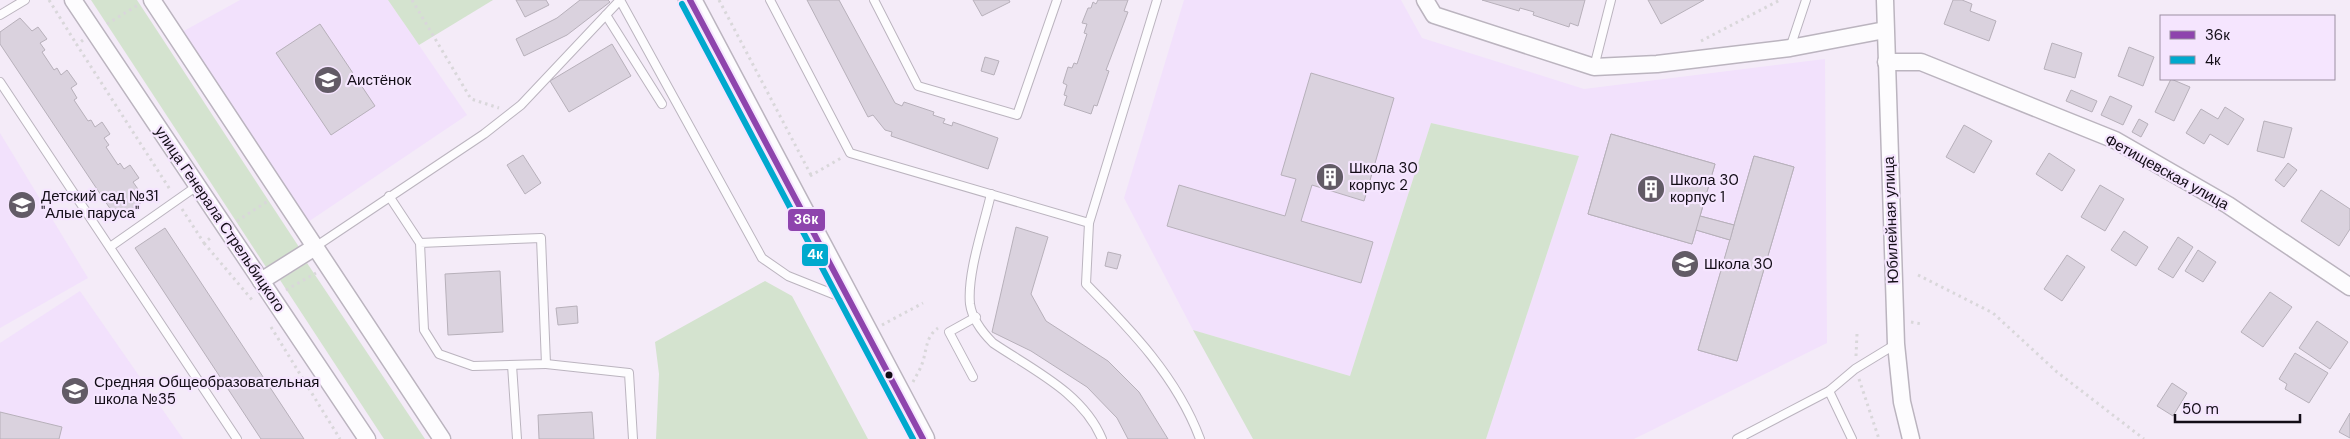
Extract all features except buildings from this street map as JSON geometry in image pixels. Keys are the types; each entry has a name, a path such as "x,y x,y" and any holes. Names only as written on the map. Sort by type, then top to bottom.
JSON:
{"main road":[{"path":"690,0 924,439"}],"street":[{"name":"улица Генерала Стрельбицкого","path":"73,0 367,439"},
{"path":"1425,0 1434,15 1594,67 1657,64 1790,48 1885,30"},
{"name":"Юбилейная улица","path":"1885,0 1896,344 1902,402 1911,439"},
{"path":"146,2 280,193 442,439"},
{"name":"Фетищевская улица","path":"1886,62 1921,62 2115,140 2228,205 2350,287"},
{"path":"261,280 315,247"}],"lane":[{"path":"0,15 25,0"},
{"path":"315,247 484,134 521,105 620,0 762,258 788,276 827,293 850,300"},
{"path":"770,0 850,153 1089,223"},
{"path":"874,0 918,86 1018,115 1057,0"},
{"path":"1157,0 1089,223 1086,284 1138,338 1178,392 1200,439"},
{"path":"1594,67 1611,0"},
{"path":"1790,48 1806,0"},
{"path":"606,15 662,104"},
{"path":"0,82 237,439"},
{"path":"110,247 197,186"},
{"path":"991,194 970,284 971,306 983,332 993,343 1071,395 1096,424 1102,439"},
{"path":"389,196 420,244 424,330 439,354 473,366 546,364 629,373 633,439"},
{"path":"420,244 541,238 546,364"},
{"path":"973,377 948,332 976,317"},
{"path":"1737,439 1829,391 1855,369 1896,344"},
{"path":"512,365 517,439"},
{"path":"1829,391 1852,439"}],"path":[{"path":"49,0 204,243 258,306 328,266"},
{"path":"412,0 472,99 501,108 521,105"},
{"path":"719,0 811,175"},
{"path":"1701,42 1780,0"},
{"path":"77,45 94,32 146,2"},
{"path":"806,178 850,153"},
{"path":"204,243 280,193"},
{"path":"1918,275 1993,313 2057,372 2144,439"},
{"path":"878,328 923,302"},
{"path":"268,323 340,439"},
{"path":"910,390 922,363 926,345 933,331 939,326"},
{"path":"1857,334 1855,369 1879,439"}],"shaded area":[{"name":"Аистёнок","path":"240,0 388,0 467,115 305,224 182,32"},
{"name":"Школа 30","path":"1184,0 1401,0 1422,38 1584,89 1825,59 1827,343 1634,439 1486,439 1579,156 1431,123 1350,376 1193,330 1124,198"},
{"name":"Детский сад №31 \"Алые паруса\"","path":"0,133 88,278 0,328"},
{"name":"Средняя Общеобразовательная школа №35","path":"80,291 183,439 0,439 0,343"}],"green space":[{"path":"91,0 137,0 299,247 266,267"},
{"path":"388,0 493,0 419,45"},
{"path":"1431,123 1579,156 1486,439 1253,439 1193,330 1350,376"},
{"path":"307,263 425,439 384,439 280,280"},
{"path":"765,281 792,296 868,439 656,439 659,374 655,342"}],"transit line":[{"name":"36к","path":"690,0 923,439"},
{"name":"4к","path":"682,4 913,439"}],"place":[{"name":"Аистёнок","path":"328,80"},
{"name":"Школа 30 корпус 2","path":"1330,177"},
{"name":"Школа 30 корпус 1","path":"1651,189"},
{"name":"Детский сад №31 \"Алые паруса\"","path":"22,205"},
{"name":"Школа 30","path":"1685,264"},
{"name":"Средняя Общеобразовательная школа №35","path":"75,391"}]}
